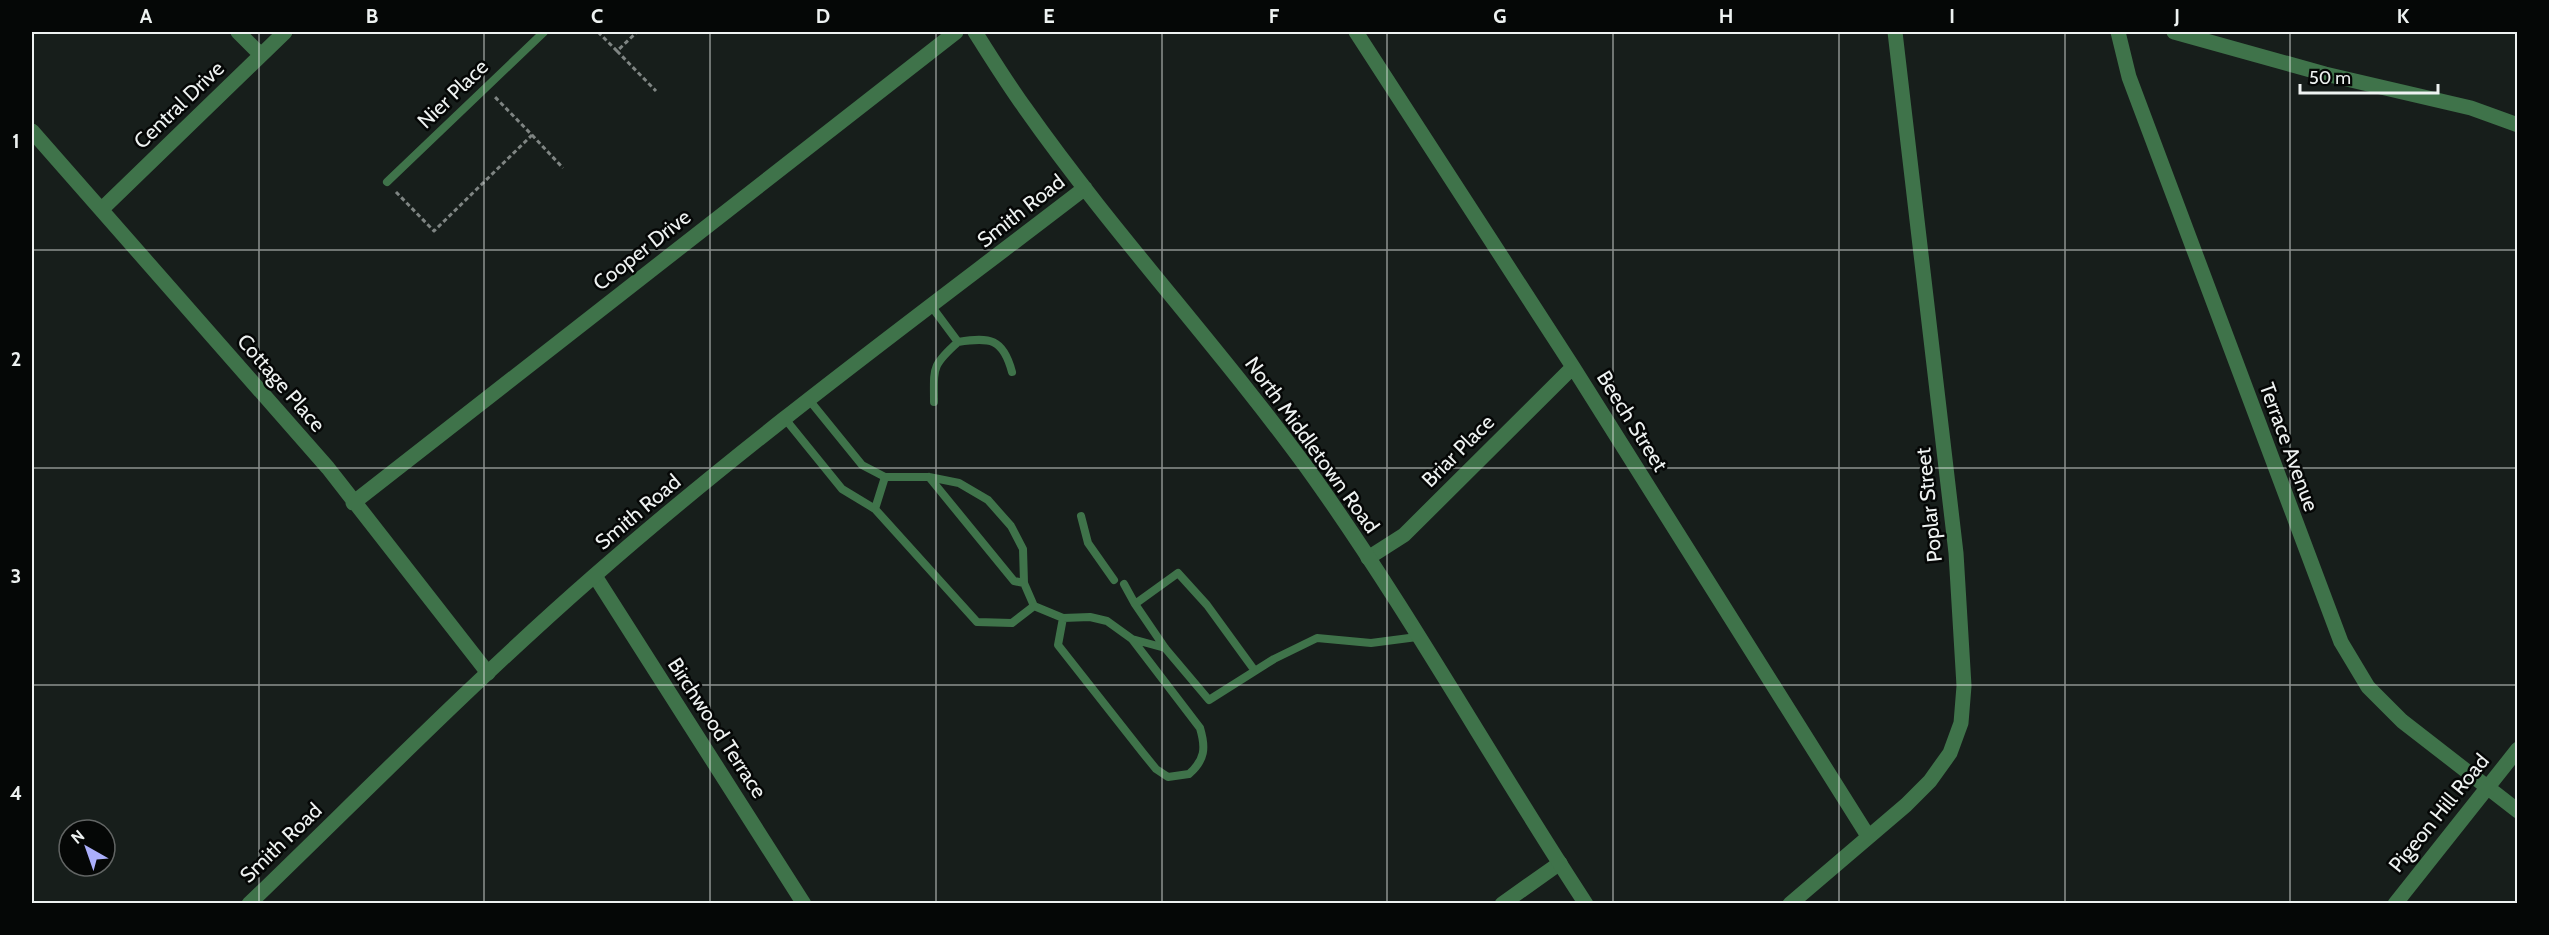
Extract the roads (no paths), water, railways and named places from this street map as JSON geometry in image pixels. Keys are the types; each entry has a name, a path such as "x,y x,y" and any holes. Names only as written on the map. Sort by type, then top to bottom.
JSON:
{"street":[{"path":"238,32 261,55"},
{"name":"Central Drive","path":"102,209 285,32"},
{"name":"Cooper Drive","path":"353,503 956,32"},
{"name":"North Middletown Road","path":"975,32 1024,107 1085,188 1266,412 1368,558 1586,903"},
{"name":"Beech Street","path":"1356,32 1573,367 1868,836"},
{"name":"Poplar Street","path":"1790,903 1930,782 1950,753 1961,723 1964,687 1956,553 1895,32"},
{"name":"Terrace Avenue","path":"2118,32 2134,88 2341,642 2368,687 2402,721 2517,812"},
{"path":"2174,32 2325,74 2471,108 2517,124"},
{"name":"Cottage Place","path":"32,131 328,468 353,503 488,673"},
{"name":"Smith Road","path":"249,903 488,673 595,576 690,496 1085,188"},
{"name":"Briar Place","path":"1368,558 1404,535 1573,367"},
{"name":"Birchwood Terrace","path":"595,576 804,903"},
{"name":"Pigeon Hill Road","path":"2394,903 2517,749"},
{"path":"1502,903 1560,864"}],"lane":[{"name":"Nier Place","path":"387,182 544,32"},
{"path":"932,307 958,342"},
{"path":"934,402 934,369 940,358 958,342 982,338 999,344 1008,356 1012,372"},
{"path":"810,401 862,465 885,477 929,477 959,483 988,500 1011,526 1023,549 1024,583 1034,606 1063,618 1090,617 1107,621 1132,639 1200,728 1205,744 1203,757 1198,766 1189,774 1168,777 1156,769 1143,753 1058,645 1063,618"},
{"path":"786,420 842,489 875,508 977,622 1012,623 1034,606"},
{"path":"875,508 885,477"},
{"path":"929,477 1014,581 1024,583"},
{"path":"1081,516 1088,543 1114,580"},
{"path":"1135,604 1178,573 1207,604 1255,671"},
{"path":"1124,584 1165,648 1209,700 1255,671 1317,638 1371,643 1417,636"},
{"path":"1132,639 1165,648"}]}
